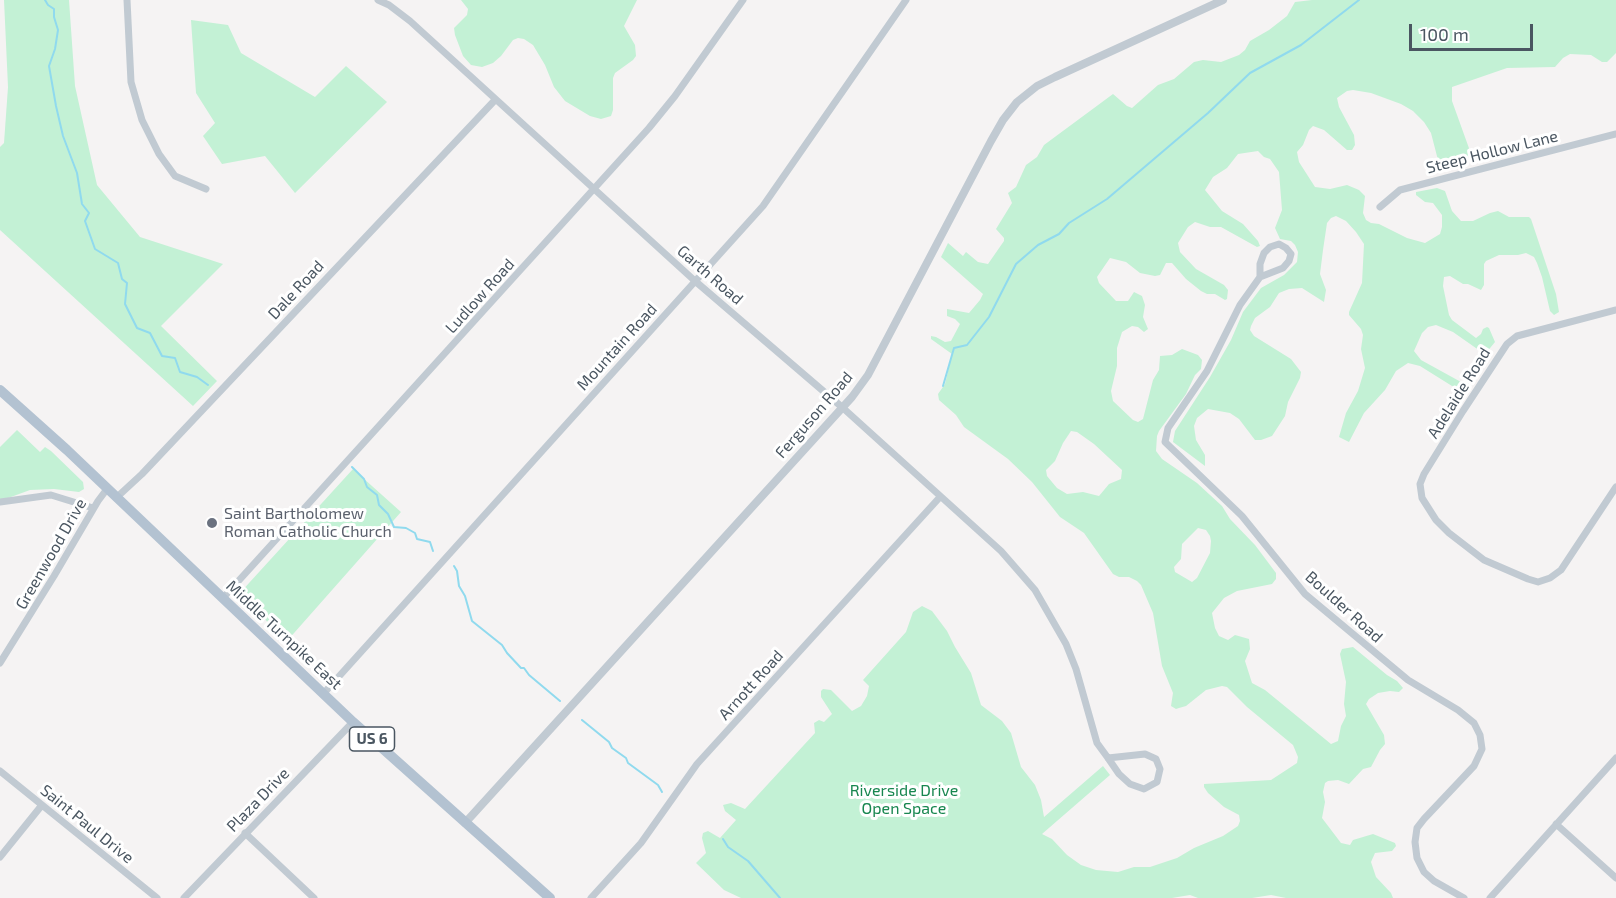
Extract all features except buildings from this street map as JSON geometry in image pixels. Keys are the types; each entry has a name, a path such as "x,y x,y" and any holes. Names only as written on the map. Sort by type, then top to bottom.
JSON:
{"main road":[{"name":"Middle Turnpike East","path":"0,390 353,722 550,898"}],"street":[{"path":"127,0 131,82 142,120 159,154 175,176 206,189"},
{"name":"Garth Road","path":"378,0 389,5 410,21 695,281 843,408 1001,551 1022,573 1039,597 1066,644 1076,669 1097,743 1119,774 1131,784 1144,789 1157,782 1160,769 1156,759 1145,754 1108,758"},
{"name":"Ludlow Road","path":"223,598 594,189 675,96 743,0"},
{"name":"Mountain Road","path":"324,693 769,198 906,0"},
{"name":"Ferguson Road","path":"465,823 843,408 868,375 991,141 1017,102 1037,86 1055,77 1223,0"},
{"name":"Dale Road","path":"116,498 142,474 495,100"},
{"name":"Steep Hollow Lane","path":"1380,207 1400,190 1616,134"},
{"name":"Boulder Road","path":"1260,277 1260,264 1264,253 1270,247 1279,244 1286,248 1291,254 1289,261 1283,268 1260,277 1240,305 1207,371 1168,428 1165,442 1242,516 1305,594 1408,680 1458,710 1474,723 1480,735 1482,749 1474,766 1417,828 1415,842 1417,858 1424,872 1434,881 1464,898"},
{"name":"Adelaide Road","path":"1616,310 1517,336 1507,344 1424,474 1420,484 1422,498 1436,520 1484,560 1538,582 1550,578 1561,570 1616,487"},
{"name":"Greenwood Drive","path":"0,663 93,508 107,489"},
{"path":"0,502 51,495 93,508"},
{"name":"Arnott Road","path":"591,898 641,843 698,764 940,497"},
{"name":"Plaza Drive","path":"184,898 353,722"},
{"path":"1490,898 1616,758"},
{"name":"Saint Paul Drive","path":"0,771 157,898"},
{"path":"0,857 42,805"},
{"path":"1556,824 1616,878"},
{"path":"245,833 314,898"}],"green space":[{"path":"4,0 69,0 75,86 97,185 140,237 223,264 161,326 217,381 193,406 0,230 0,147 4,143 8,87"},
{"path":"461,0 637,0 624,26 635,45 636,56 615,73 611,116 601,119 590,116 565,101 554,87 533,45 524,39 513,40 493,63 482,67 471,65 463,56 455,35 454,28 467,15 468,9"},
{"name":"Riverside Drive Open Space","path":"1312,0 1616,0 1616,53 1607,62 1602,62 1591,55 1570,54 1555,67 1507,68 1452,87 1452,101 1470,151 1468,157 1461,162 1446,165 1438,160 1431,133 1413,111 1371,93 1353,90 1337,98 1339,107 1354,135 1355,145 1352,150 1347,150 1324,130 1313,126 1297,152 1299,162 1315,187 1330,189 1347,185 1359,190 1365,196 1363,213 1366,220 1407,238 1425,243 1440,234 1442,215 1433,203 1425,202 1416,195 1416,192 1437,188 1445,191 1452,211 1461,221 1473,221 1498,211 1509,217 1529,217 1531,219 1556,294 1559,312 1554,315 1550,311 1537,263 1534,257 1526,253 1499,255 1486,261 1484,285 1481,290 1463,284 1450,276 1444,277 1443,286 1452,320 1476,338 1483,329 1489,328 1495,342 1486,353 1483,353 1453,332 1436,325 1428,327 1422,333 1414,351 1421,360 1461,382 1463,386 1461,389 1420,366 1408,363 1396,371 1385,390 1364,413 1349,442 1339,437 1346,413 1358,391 1365,368 1361,349 1363,335 1361,329 1349,315 1362,283 1364,244 1346,221 1336,216 1327,223 1323,250 1320,274 1326,290 1324,302 1302,288 1289,289 1279,293 1270,307 1255,318 1251,326 1250,330 1254,336 1291,359 1301,372 1288,402 1285,416 1272,436 1255,440 1239,419 1230,413 1208,409 1197,418 1194,426 1196,440 1205,455 1205,466 1173,442 1175,431 1210,377 1231,340 1243,312 1261,288 1284,275 1297,262 1298,252 1295,245 1291,241 1280,239 1275,228 1282,210 1279,172 1270,159 1258,151 1238,154 1227,168 1213,177 1205,190 1222,211 1243,224 1260,246 1257,247 1221,227 1210,227 1195,222 1188,227 1178,243 1180,252 1196,269 1224,285 1228,290 1227,299 1201,291 1172,263 1166,263 1160,275 1155,276 1140,273 1126,262 1110,258 1097,277 1099,283 1116,301 1128,301 1134,292 1142,296 1145,305 1143,317 1148,329 1144,332 1132,326 1122,332 1117,348 1117,366 1111,391 1113,401 1133,420 1138,422 1143,419 1153,380 1159,370 1160,356 1172,355 1182,349 1198,355 1202,360 1201,369 1195,375 1186,394 1159,431 1156,451 1162,459 1197,483 1222,506 1230,519 1255,545 1276,573 1276,579 1272,584 1237,591 1224,598 1212,613 1219,636 1228,640 1235,635 1249,639 1250,649 1245,661 1252,683 1265,690 1331,744 1338,741 1346,716 1344,704 1346,682 1340,654 1342,649 1353,647 1403,688 1399,692 1378,693 1366,704 1384,735 1385,744 1371,767 1363,769 1349,784 1338,780 1328,781 1325,783 1323,792 1325,802 1322,818 1341,843 1350,845 1353,840 1373,834 1395,843 1396,846 1392,851 1375,853 1371,862 1376,877 1393,898 1286,898 1271,895 1252,898 1198,898 1190,895 1172,898 741,898 724,890 696,863 706,853 703,833 708,831 720,838 736,820 725,811 723,805 731,803 745,809 815,733 814,723 819,720 824,722 832,714 821,697 823,689 831,690 852,711 861,706 867,696 869,686 863,680 906,632 913,612 922,606 932,611 947,631 971,673 981,705 1002,721 1011,733 1021,767 1035,785 1041,800 1044,817 1103,766 1110,775 1042,834 1052,839 1067,855 1081,865 1096,870 1118,872 1134,867 1150,867 1177,858 1223,836 1238,826 1240,821 1239,815 1224,807 1208,793 1204,784 1271,780 1297,763 1298,757 1293,745 1247,707 1227,687 1206,690 1186,706 1176,709 1171,706 1173,693 1162,666 1153,613 1141,585 1129,577 1119,577 1113,574 1084,533 1060,517 1032,482 1008,459 964,427 956,415 939,400 938,394 945,384 952,354 931,339 931,336 945,342 951,341 960,324 947,316 947,309 969,313 983,294 941,257 948,243 963,256 966,252 978,262 988,264 1004,241 996,229 1012,203 1008,193 1016,187 1026,165 1037,157 1044,145 1113,94 1132,108 1158,85 1174,79 1194,62 1203,60 1221,62 1239,55 1250,41 1287,16 1295,2","holes":["1071,431 1077,432 1094,444 1122,470 1121,479 1109,484 1099,496 1083,492 1067,494 1057,488 1047,476 1046,470 1055,461","1198,528 1206,530 1210,536 1210,553 1197,578 1192,582 1175,572 1174,567 1181,559 1182,544"]},
{"path":"191,20 228,25 241,53 315,97 346,66 387,102 295,193 265,156 222,164 203,136 215,123 196,93"},
{"path":"17,430 40,452 45,447 51,451 83,482 84,489 79,492 54,489 30,490 0,501 0,447"},
{"path":"353,469 401,512 287,641 239,594"}],"waterway":[{"path":"45,0 54,9 58,30 49,66 56,106 63,136 77,173 82,204 89,213 85,221 95,249 118,263 122,279 127,283 125,304 137,328 150,333 162,356 175,358 180,372 197,377 208,385"},
{"path":"943,386 954,348 967,345 989,317 1016,264 1038,245 1059,234 1069,223 1107,199 1208,113 1250,73 1301,45 1359,0"},
{"path":"352,467 364,479 367,487 377,495 379,505 388,514 394,527 406,528 415,533 417,539 430,542 433,551"},
{"path":"454,566 472,621 502,645 521,668 524,668 560,701"},
{"path":"582,720 609,742 612,748 626,758 628,763 658,785 662,792"},
{"path":"723,839 728,847 748,861 780,898"}],"place":[{"name":"Saint Bartholomew Roman Catholic Church","path":"212,523"}]}
